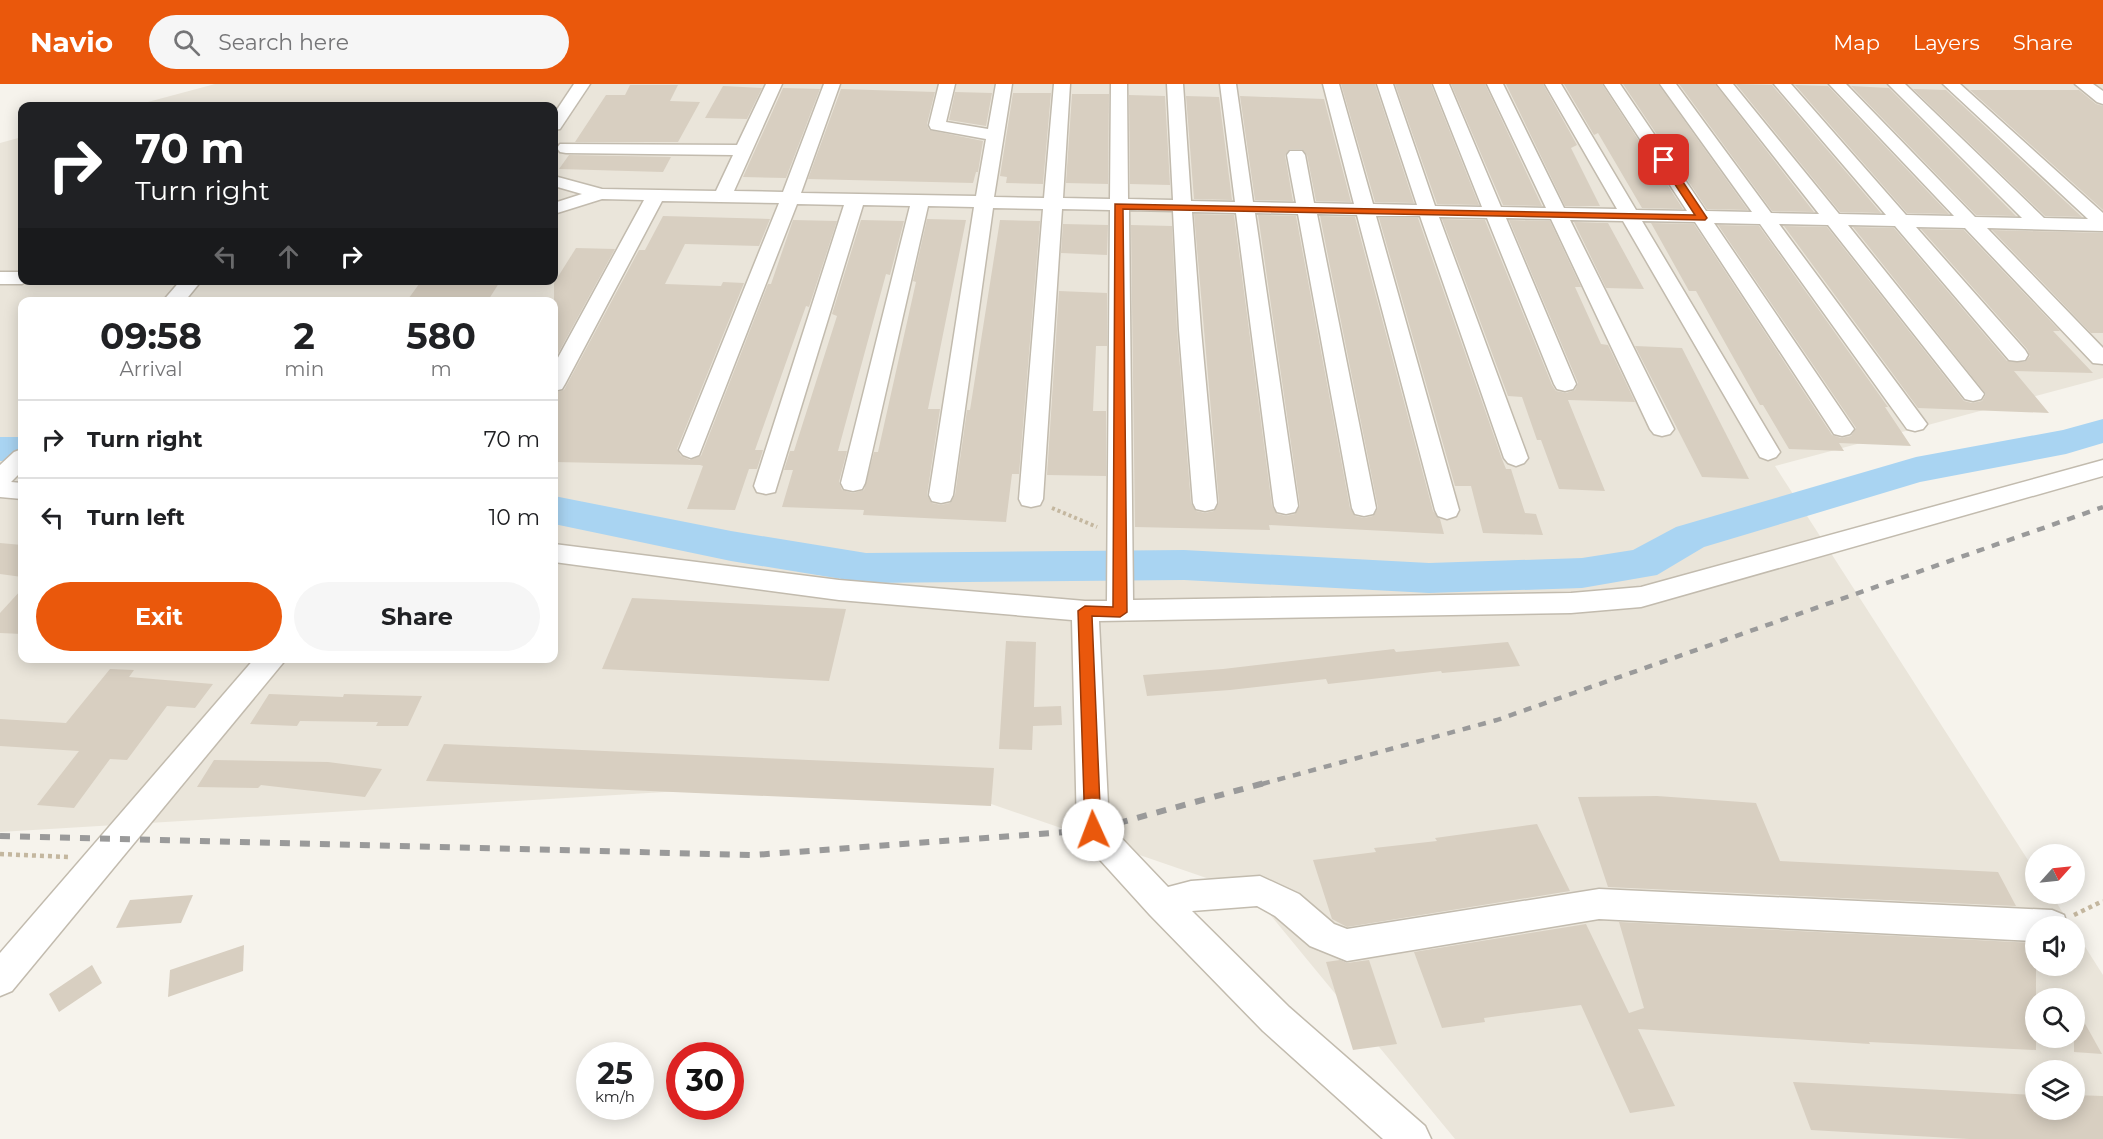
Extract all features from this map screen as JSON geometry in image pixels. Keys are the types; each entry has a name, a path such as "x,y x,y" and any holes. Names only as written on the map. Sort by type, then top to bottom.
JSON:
{"street":[{"path":"558,119 582,84"},
{"path":"722,197 774,84"},
{"path":"691,450 790,199 832,84"},
{"path":"947,84 937,124 996,136"},
{"path":"941,495 1004,84"},
{"path":"1031,499 1062,84"},
{"path":"1119,84 1120,612"},
{"path":"1175,84 1190,330 1205,503"},
{"path":"1228,84 1286,506"},
{"path":"1331,84 1447,510"},
{"path":"1385,84 1516,458"},
{"path":"1441,84 1565,384"},
{"path":"1495,84 1662,429"},
{"path":"1553,84 1768,452"},
{"path":"1612,84 1842,429"},
{"path":"1668,84 1914,424"},
{"path":"1725,84 1973,394"},
{"path":"1782,84 2017,355"},
{"path":"1837,84 2101,357"},
{"path":"1896,84 2039,224"},
{"path":"1951,84 2103,224"},
{"path":"2083,84 2103,99"},
{"path":"566,148 744,150"},
{"path":"1296,154 1364,507"},
{"path":"558,182 601,194 656,196 1903,222 2103,224"},
{"path":"558,208 601,194"},
{"path":"558,377 656,196"},
{"path":"766,486 855,200"},
{"path":"853,483 920,202"},
{"path":"0,278 18,278"},
{"path":"177,297 187,285"},
{"path":"0,479 18,461"},
{"path":"558,554 839,590 1085,611 1571,603 1641,597 2103,468"},
{"path":"0,489 18,491"},
{"path":"1085,611 1093,830 1162,904 1276,1019 1412,1139"},
{"path":"0,979 268,663"},
{"path":"1162,904 1191,896 1260,891 1287,905 1322,935 1347,945 1599,904 2025,925"}],"path":[{"path":"1031,499 1120,537"},
{"path":"0,854 102,859"}],"shaded area":[{"path":"215,84 2103,84 2103,378 1775,466 2025,855 2025,904 2057,904 2065,916 2025,916 2025,976 2085,976 2085,947 2103,975 2103,1139 1455,1139 1253,894 913,777 0,832 0,143 18,138 18,285 558,285 558,102 148,102"}],"building":[{"path":"1341,84 1375,84 1414,203 1375,202"},
{"path":"1395,84 1431,84 1479,205 1437,204"},
{"path":"1451,84 1485,84 1542,206 1503,205"},
{"path":"1506,84 1543,84 1577,145 1571,148 1600,206 1565,206"},
{"path":"1564,84 1602,84 1683,209 1642,208 1598,133 1594,135"},
{"path":"1623,84 1658,84 1748,210 1707,209"},
{"path":"1679,84 1715,84 1814,212 1772,211"},
{"path":"1736,84 1772,85 1881,213 1840,212"},
{"path":"630,85 678,85 670,101 700,102 678,142 575,142 606,95 625,95"},
{"path":"1795,85 1828,86 1949,214 1907,213"},
{"path":"723,86 762,88 747,119 705,118"},
{"path":"1851,86 1889,88 2016,216 1976,215"},
{"path":"783,88 820,89 786,178 743,177"},
{"path":"841,89 935,92 927,124 929,130 983,141 978,172 976,172 973,183 808,179"},
{"path":"1913,89 1946,90 2082,217 2045,216"},
{"path":"1970,90 2079,90 2096,104 2103,106 2103,210"},
{"path":"955,92 992,93 986,126 949,120"},
{"path":"1013,93 1051,93 1043,184 1006,183 1007,177 1000,176"},
{"path":"1072,94 1109,94 1108,184 1066,183"},
{"path":"1129,95 1165,96 1170,185 1130,184"},
{"path":"1186,96 1219,97 1232,200 1194,199"},
{"path":"1240,96 1324,99 1351,202 1316,201 1307,155 1302,149 1290,149 1285,155 1293,201 1255,200"},
{"path":"569,155 671,157 663,172 559,169"},
{"path":"1194,214 1234,215 1272,506 1277,514 1286,516 1295,514 1300,506 1258,215 1296,216 1350,508 1355,516 1364,518 1373,516 1378,508 1320,216 1355,217 1433,511 1440,519 1444,534 1269,525 1270,530 1135,527 1131,225 1172,226 1177,330 1191,503 1196,511 1205,513 1214,511 1219,503"},
{"path":"663,216 770,219 759,246 685,244 665,284 721,286 723,282 744,283 677,449 681,456 690,460 701,456 768,284 771,284 793,220 837,221 809,307 806,306 755,450 763,450 757,469 749,469 735,510 687,509 703,466 700,465 558,462 558,392 564,390 639,250 645,250"},
{"path":"1379,218 1418,218 1502,459 1506,469 1511,469 1525,513 1536,514 1543,535 1483,533 1471,486 1455,486"},
{"path":"927,219 966,220 928,409 940,409 927,495 932,503 941,505 950,503 955,495 967,410 970,410 1000,220 1040,221 1019,474 1012,474 1006,522 863,515 864,510 782,507 793,470 784,470 790,451 794,451 837,316 832,314 861,220 904,221 890,275 886,274 838,451 847,451 839,482 842,490 853,493 864,490 874,452 878,452 916,282 913,281"},
{"path":"1442,219 1485,220 1552,385 1556,391 1566,393 1575,390 1578,383 1509,220 1550,221 1581,287 1575,287 1601,344 1608,345 1635,402 1568,400 1605,491 1559,489 1541,440 1537,440 1522,397 1508,396"},
{"path":"1574,222 1608,223 1644,289 1606,288"},
{"path":"1651,223 1694,224 1832,435 1841,438 1851,436 1856,428 1718,225 1759,226 1888,407 1885,407 1911,446 1839,443 1844,451 1789,449 1763,405 1760,405 1696,291 1689,291"},
{"path":"1063,224 1108,225 1107,255 1061,253"},
{"path":"1784,226 1827,227 1964,401 1972,403 1982,401 1986,394 1853,227 1894,228 2007,361 2025,362 2030,356 2027,349 1921,229 1964,230 2060,331 2053,331 2093,373 2014,371 2049,413 1918,408"},
{"path":"1992,230 2103,233 2103,333 2091,333"},
{"path":"576,248 615,249 558,354 558,297 554,297 554,285 558,285 558,277"},
{"path":"418,285 498,285 490,297 410,297"},
{"path":"1059,291 1107,293 1107,346 1096,346 1093,411 1106,411 1106,476 1047,475"},
{"path":"1635,346 1682,348 1749,479 1702,477"},
{"path":"0,543 18,545 18,576 0,574"},
{"path":"18,593 18,634 0,633 0,613"},
{"path":"632,598 846,609 829,681 602,669"},
{"path":"1006,641 1036,642 1034,707 1061,706 1062,725 1033,726 1032,750 999,749"},
{"path":"1508,642 1520,666 1442,673 1441,671 1328,684 1326,679 1230,690 1147,696 1143,675 1223,669 1394,649 1396,652"},
{"path":"110,669 134,670 129,677 213,684 195,708 167,706 127,760 110,759 74,808 37,805 79,751 0,746 0,719 66,723"},
{"path":"269,694 343,697 344,694 422,696 408,726 376,726 378,722 300,721 297,726 250,724"},
{"path":"444,744 994,768 991,806 426,781"},
{"path":"214,760 328,762 382,769 365,797 261,785 258,788 197,787"},
{"path":"1657,796 1756,803 1780,861 1998,872 2016,906 1608,887 1578,797"},
{"path":"1537,824 1570,891 1347,927 1332,919 1313,860 1376,852 1374,848 1437,841 1435,838"},
{"path":"193,895 181,923 116,928 130,900"},
{"path":"1619,922 2025,942 2025,976 2036,976 2036,988 2025,988 2025,1048 2036,1048 2036,1050 1869,1042 1870,1044 1638,1029 1675,1106 1630,1113 1581,1005 1484,1018 1485,1022 1442,1028 1414,952 1586,924 1629,1013 1644,1008"},
{"path":"244,945 243,971 168,997 170,970"},
{"path":"1340,960 1347,963 1369,960 1397,1044 1353,1050 1326,962"},
{"path":"92,965 102,983 59,1012 49,994"},
{"path":"2085,1024 2102,1054 2074,1052 2074,1048 2085,1048"},
{"path":"1793,1082 2025,1094 2025,1120 2085,1120 2085,1095 2103,1096 2103,1139 1969,1139 1811,1130"}],"waterway":[{"path":"558,511 731,546 866,568 1184,565 1429,578 1582,573 1642,564 1690,537 1916,470 2066,442 2103,431"},
{"path":"0,449 18,449"}],"railway":[{"path":"1262,784 1497,720 2103,507"},
{"path":"0,836 754,855 1093,830 1268,782"}],"route":[{"path":"1093,830 1085,611 1120,612 1118,206 1702,218 1664,160"}]}
